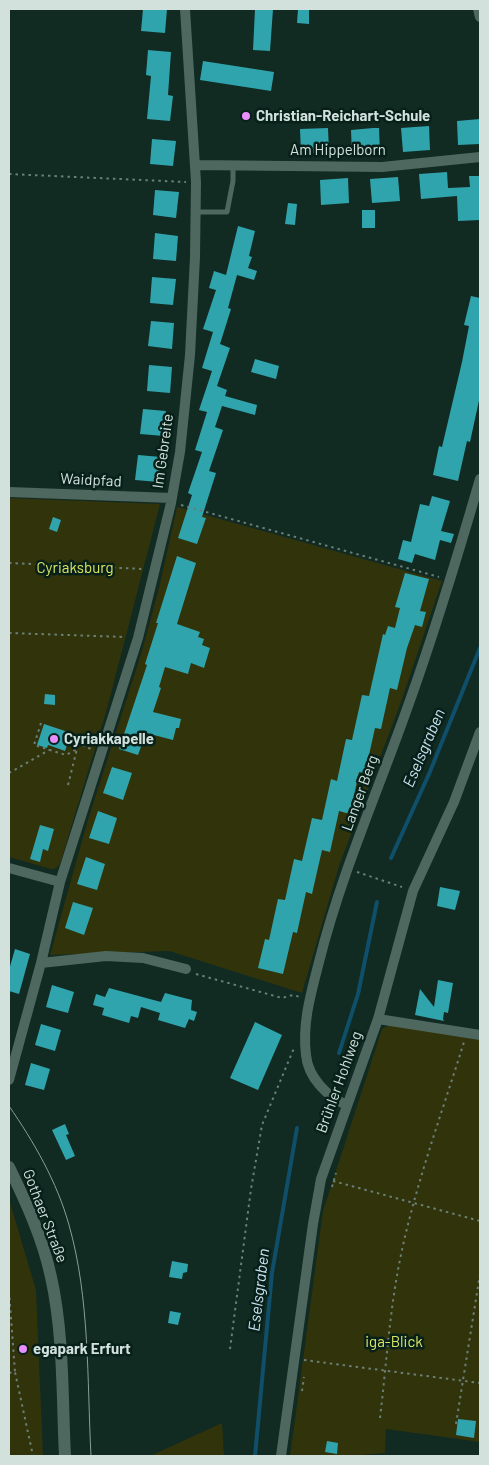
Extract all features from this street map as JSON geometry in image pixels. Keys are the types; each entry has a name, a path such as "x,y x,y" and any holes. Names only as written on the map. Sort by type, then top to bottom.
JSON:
{"main road":[{"name":"Gothaer Straße","path":"9,1167 34,1224 51,1277 58,1323 65,1456"}],"street":[{"name":"Im Gebreite","path":"9,1080 60,882 138,638 171,500 180,452 190,355 196,212 196,165 185,9"},
{"path":"478,9 480,17"},
{"name":"Am Hippelborn","path":"196,165 382,167 480,157"},
{"name":"Langer Berg","path":"347,1105 336,1101 314,1079 306,1057 304,1030 309,1000 326,933 347,869 408,705 451,580 480,479"},
{"name":"Waidpfad","path":"9,492 171,500"},
{"name":"Brühler Hohlweg","path":"281,1456 321,1178 378,1019 413,891 454,802 480,732"},
{"path":"9,868 60,882"},
{"path":"40,963 106,956 143,958 186,970"},
{"path":"378,1019 480,1035"}],"lane":[{"path":"196,212 227,212 233,181 233,165"}],"path":[{"path":"9,174 196,182"},
{"path":"171,500 451,580"},
{"path":"9,563 144,569"},
{"path":"9,633 126,637"},
{"path":"41,723 34,745 66,755 78,749"},
{"path":"68,785 80,740 70,736"},
{"path":"79,744 91,748"},
{"path":"9,773 49,750"},
{"path":"356,872 401,887"},
{"path":"186,970 282,998 293,995 309,1000"},
{"path":"380,1418 390,1316 398,1268 414,1204 466,1033"},
{"path":"230,1348 251,1189 262,1125 296,1044 305,1038"},
{"path":"331,1189 336,1172"},
{"path":"321,1178 480,1221"},
{"path":"456,1424 480,1274"},
{"path":"9,1291 15,1372 33,1456"},
{"path":"294,1360 480,1383"},
{"path":"305,1368 306,1360"},
{"path":"9,1373 15,1372"},
{"path":"302,1390 304,1375"}],"green space":[{"name":"Cyriaksburg","path":"9,498 160,504 107,709 60,864 55,869 9,857"},
{"path":"177,507 442,581 401,702 339,866 302,993 169,951 50,955 87,823 142,651 159,588"},
{"name":"iga-Blick","path":"389,1025 480,1040 480,1442 386,1429 385,1453 348,1456 290,1456 323,1211 382,1029"},
{"name":"egapark Erfurt","path":"9,1199 36,1290 43,1456 9,1456"},
{"path":"222,1423 224,1456 150,1456"}],"building":[{"path":"143,9 167,9 165,33 141,31"},
{"path":"255,9 273,9 270,51 253,50"},
{"path":"298,9 309,9 309,24 297,23"},
{"path":"148,50 171,52 168,95 173,96 170,121 147,119 151,76 146,75"},
{"path":"203,61 274,72 271,91 200,80"},
{"path":"480,119 480,144 458,145 457,121"},
{"path":"429,126 430,150 403,152 401,128"},
{"path":"328,128 329,152 301,154 300,129"},
{"path":"379,128 380,153 352,154 351,130"},
{"path":"152,139 176,141 173,166 150,164"},
{"path":"447,172 448,188 470,187 469,176 480,176 480,220 458,221 457,196 421,199 419,174"},
{"path":"398,177 400,201 372,203 370,179"},
{"path":"348,178 349,203 321,205 320,180"},
{"path":"155,190 179,192 176,218 153,215"},
{"path":"288,203 297,204 295,225 285,224"},
{"path":"362,210 375,210 375,228 362,228"},
{"path":"238,226 255,231 249,256 252,257 248,268 257,271 254,280 237,275 228,308 231,309 220,344 230,348 217,386 227,390 225,396 257,405 255,415 222,406 215,427 223,430 209,471 216,473 202,517 206,518 197,544 178,538 192,495 188,493 202,452 195,450 207,412 199,410 212,371 202,368 213,332 203,329 216,290 209,288 214,271 226,275"},
{"path":"155,233 178,236 176,261 153,259"},
{"path":"152,277 176,279 173,305 150,303"},
{"path":"471,296 480,298 480,396 470,442 467,441 458,481 433,475 439,446 442,447 462,362 469,326 464,325"},
{"path":"151,321 174,323 172,349 148,346"},
{"path":"255,359 279,366 276,379 251,372"},
{"path":"149,365 172,367 170,393 147,391"},
{"path":"143,409 166,411 164,436 140,434"},
{"path":"138,455 161,457 159,482 135,480"},
{"path":"432,496 450,501 441,531 454,534 451,543 440,540 435,560 415,554 412,563 398,559 403,540 411,542 420,504 429,506"},
{"path":"53,517 61,520 57,532 49,529"},
{"path":"177,556 196,563 177,624 200,632 198,637 204,639 202,645 210,648 204,668 191,663 188,674 165,667 159,687 161,688 153,712 181,719 179,728 176,728 173,740 146,733 138,755 119,749 147,665 145,664 158,623 156,623"},
{"path":"405,573 429,579 420,611 426,612 422,627 415,625 407,648 397,690 390,688 381,729 375,728 365,773 359,772 350,814 339,811 330,852 322,850 312,894 306,892 297,933 293,932 283,974 258,968 265,939 269,940 278,899 285,900 294,859 302,861 312,818 322,820 331,779 337,781 346,739 352,740 362,695 369,696 383,634 385,635 388,626 395,628 400,608 395,607"},
{"path":"45,694 55,695 55,705 44,704"},
{"name":"Cyriakkapelle","path":"44,724 71,733 65,751 48,745 47,748 37,745"},
{"path":"112,767 132,773 123,800 103,793"},
{"path":"98,811 117,818 109,844 89,838"},
{"path":"40,825 54,829 48,851 43,849 40,862 30,859"},
{"path":"86,857 105,864 97,890 77,884"},
{"path":"440,887 460,891 455,910 437,906"},
{"path":"73,902 93,908 84,935 65,928"},
{"path":"15,949 30,954 19,994 9,991 9,970"},
{"path":"438,980 453,983 448,1013 444,1012 444,1021 415,1015 420,989 434,1007"},
{"path":"52,985 74,992 68,1013 46,1007"},
{"path":"109,988 161,1002 165,993 192,1000 191,1010 197,1012 194,1021 189,1019 185,1028 158,1020 160,1013 141,1007 138,1018 131,1016 129,1023 102,1015 104,1008 93,1005 96,994 105,997"},
{"path":"255,1022 282,1035 258,1090 230,1078"},
{"path":"41,1024 61,1030 55,1051 35,1045"},
{"path":"31,1063 50,1069 44,1090 25,1085"},
{"path":"65,1124 69,1134 66,1135 75,1156 66,1160 52,1130"},
{"path":"172,1261 188,1264 187,1272 183,1273 182,1279 169,1277"},
{"path":"170,1311 181,1313 178,1325 168,1323"},
{"path":"458,1419 476,1421 474,1438 456,1435"},
{"path":"327,1441 338,1443 337,1454 325,1452"}],"waterway":[{"name":"Eselsgraben","path":"391,858 429,774 480,648"},
{"name":"Eselsgraben","path":"339,1053 358,994 377,902"},
{"name":"Eselsgraben","path":"255,1456 272,1273 297,1128"}],"tram line":[{"path":"9,1106 36,1148 58,1193 76,1253 84,1310 91,1456"}],"place":[{"name":"Christian-Reichart-Schule","path":"246,116"},
{"name":"Cyriakkapelle","path":"54,739"},
{"name":"egapark Erfurt","path":"23,1349"}]}
